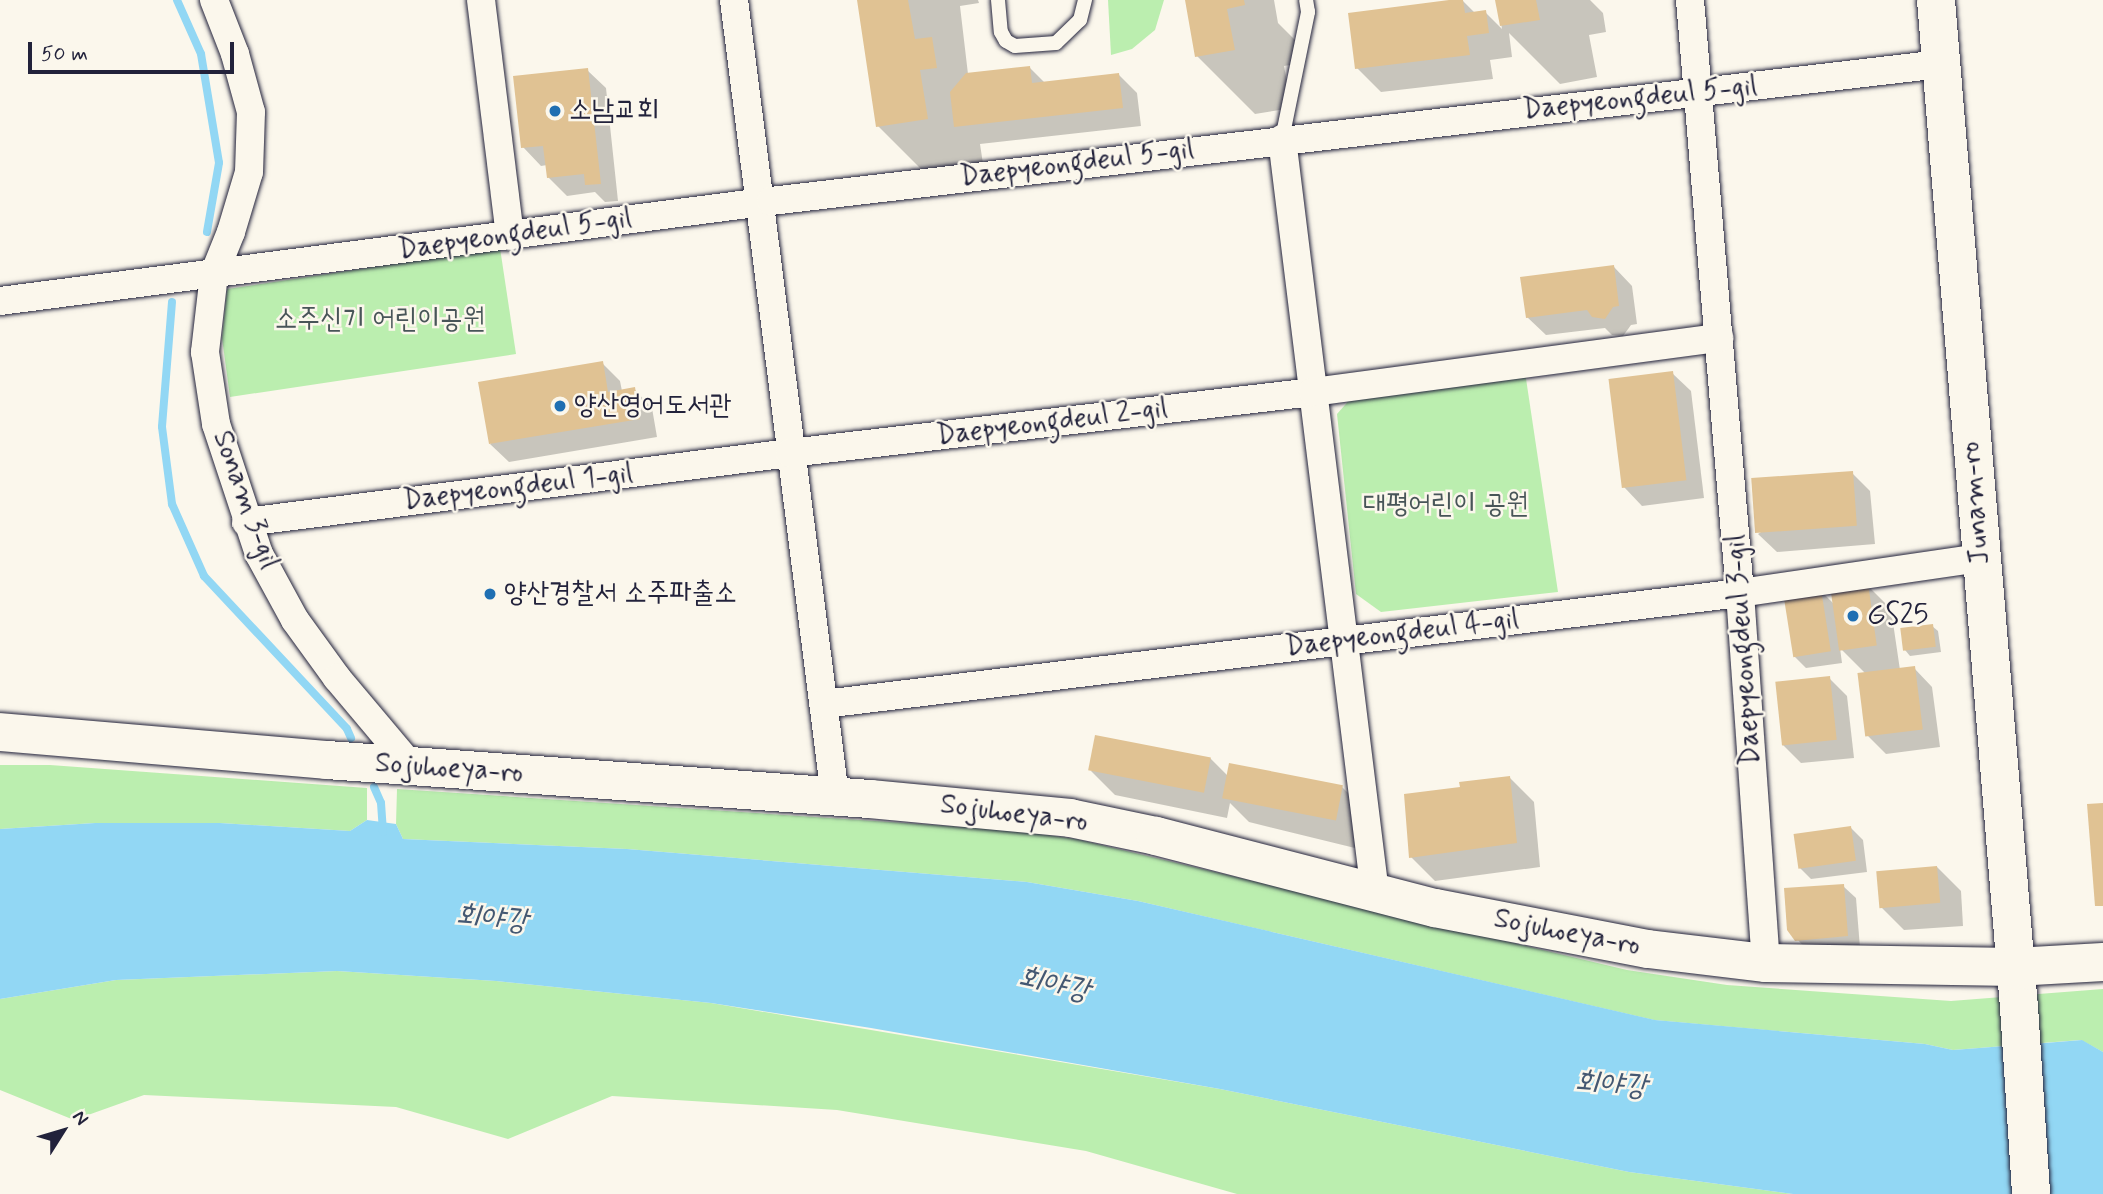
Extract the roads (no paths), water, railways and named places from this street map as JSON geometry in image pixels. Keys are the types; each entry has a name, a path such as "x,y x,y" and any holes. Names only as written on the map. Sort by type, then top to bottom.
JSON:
{"street":[{"name":"Sonam 3-gil","path":"214,0 235,54 251,113 250,172 214,274 205,352 216,424 246,522 259,554 295,620 337,678 411,766"},
{"path":"481,0 510,236"},
{"path":"734,0 835,796"},
{"name":"Daepyeongdeul 3-gil","path":"1690,0 1740,593 1766,963"},
{"name":"Junam-ro","path":"1936,0 2019,1007 2031,1194"},
{"name":"Daepyeongdeul 5-gil","path":"214,274 761,202 1941,64"},
{"path":"1282,139 1375,893"},
{"path":"0,301 214,274"},
{"path":"1313,393 1719,338"},
{"name":"Daepyeongdeul 2-gil","path":"790,453 1313,393"},
{"name":"Daepyeongdeul 1-gil","path":"246,522 790,453"},
{"name":"Daepyeongdeul 4-gil","path":"824,704 1740,593 1980,558"},
{"name":"Sojuhoeya-ro","path":"0,732 411,766 835,796 1070,818 1156,836 1435,908 1648,949 1766,963 2015,967 2103,962"}],"lane":[{"path":"998,0 1001,32 1006,41 1015,46 1056,43 1080,20 1085,0"},
{"path":"1282,139 1308,12 1306,0"}],"water":[{"name":"회야강","path":"367,820 396,824 403,839 627,849 1027,882 1138,901 1655,1020 1925,1044 1953,1050 2082,1040 2103,1052 2103,1194 1793,1194 1629,1172 1220,1089 871,1028 711,1003 496,981 337,971 116,980 0,999 0,829 95,823 220,823 350,831"}],"waterway":[{"path":"177,0 201,54 219,163 207,232"},
{"path":"172,302 162,427 172,504 204,576 347,729 351,738"},
{"path":"374,787 381,803 383,832"}],"place":[{"name":"소남교회","path":"555,111"},
{"name":"양산영어도서관","path":"560,406"},
{"name":"양산경찰서 소주파출소","path":"490,594"},
{"name":"GS25","path":"1853,616"}],"park label":[{"name":"소주신기 어린이공원","path":"380,320"},
{"name":"대평어린이 공원","path":"1446,505"}]}
